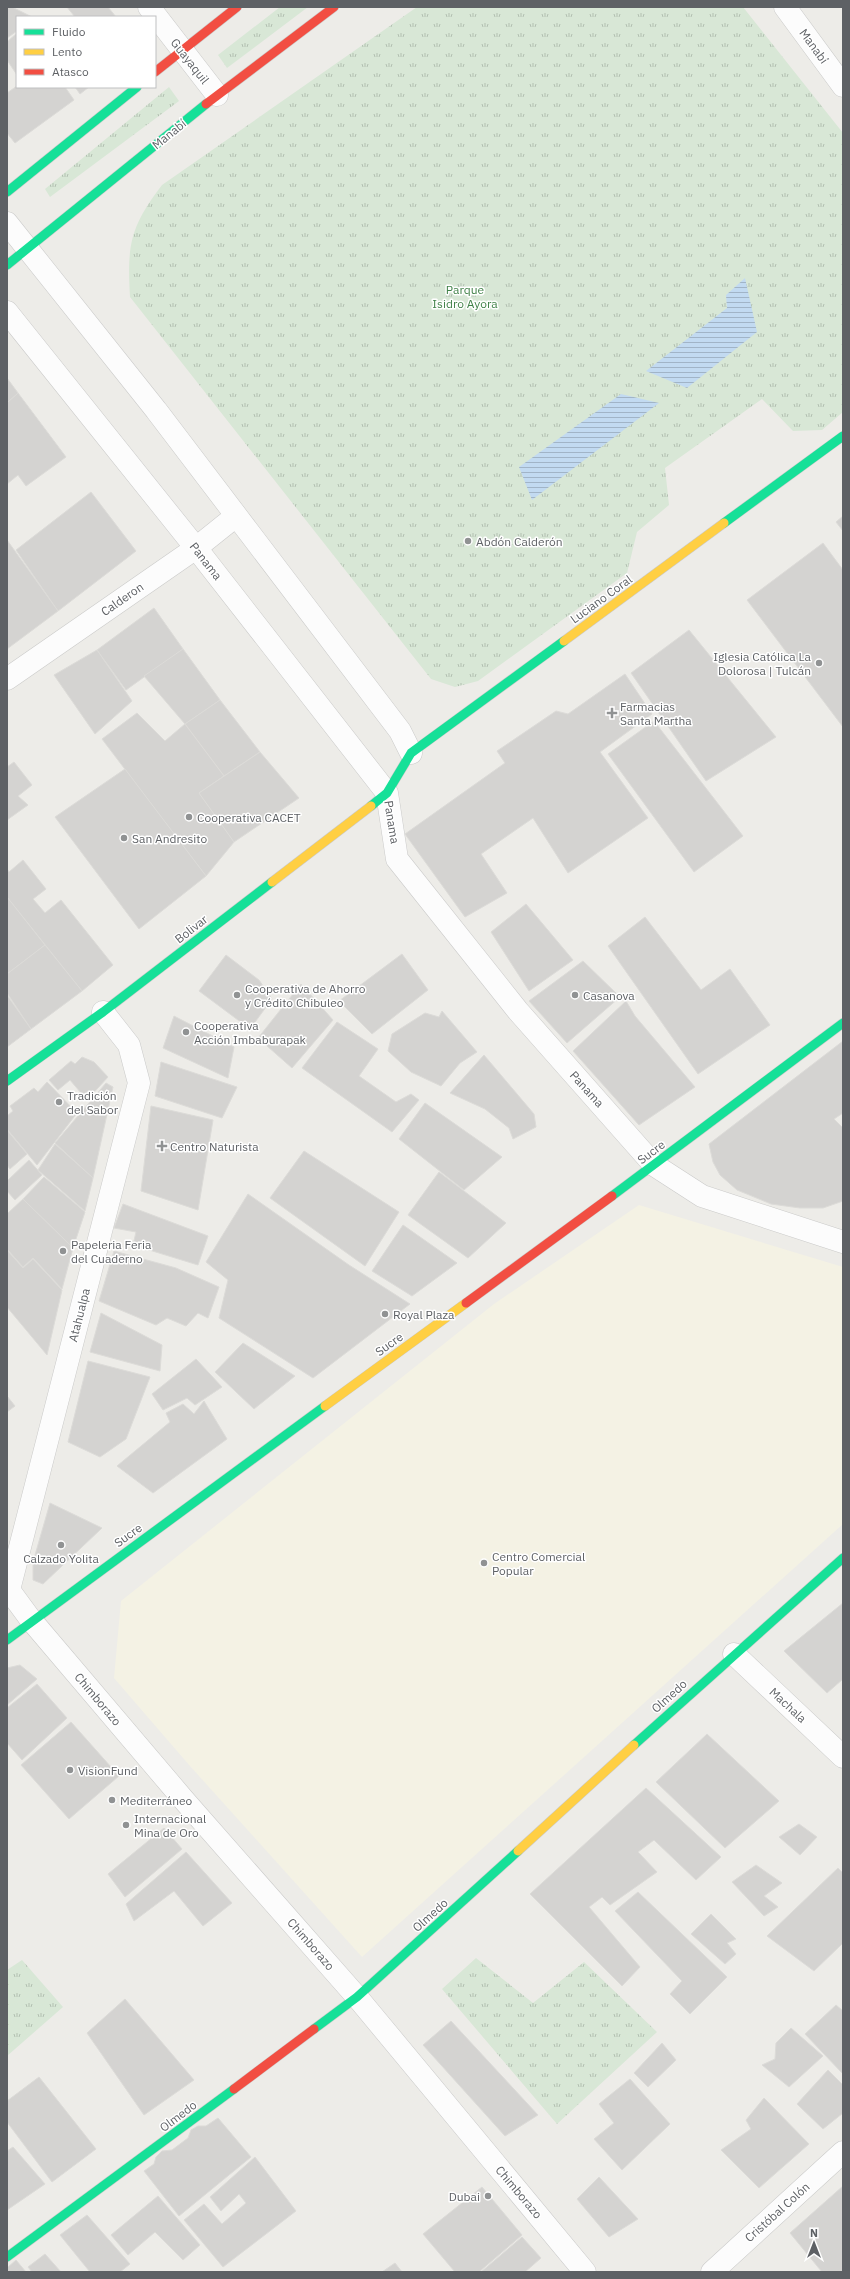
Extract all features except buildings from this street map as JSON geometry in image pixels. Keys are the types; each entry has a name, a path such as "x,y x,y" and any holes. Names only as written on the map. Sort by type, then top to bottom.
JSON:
{"main road":[{"path":"156,71 237,7"},
{"name":"Manabí","path":"7,265 217,95 334,7"},
{"path":"7,192 136,88"},
{"name":"Luciano Coral","path":"387,793 411,753 843,436"},
{"name":"Bolivar","path":"7,1081 103,1012 387,793"},
{"name":"Sucre","path":"7,1640 32,1620 654,1165 843,1023"},
{"name":"Olmedo","path":"7,2258 357,1997 734,1654 843,1558"}],"street":[{"name":"Guayaquil","path":"149,7 156,16"},
{"name":"Manabí","path":"791,9 843,86"},
{"name":"Guayaquil","path":"156,16 217,95"},
{"path":"7,223 151,404 400,731 411,753"},
{"name":"Panama","path":"7,312 196,548 387,793 397,859 518,1011 654,1165 702,1196 843,1242"},
{"name":"Calderon","path":"7,679 196,548 236,516"},
{"name":"Atahualpa","path":"32,1620 9,1590 139,1082 129,1045 103,1012"},
{"name":"Chimborazo","path":"32,1620 183,1799 357,1997 585,2272"},
{"name":"Machala","path":"734,1654 843,1757"},
{"name":"Cristóbal Colón","path":"712,2272 843,2152"}],"shaded area":[{"name":"Centro Comercial Popular","path":"639,1205 843,1267 843,1524 362,1957 190,1766 114,1678 121,1601 494,1304"}],"green space":[{"path":"280,7 308,7 227,68 218,55"},
{"name":"Parque Isidro Ayora","path":"417,7 743,7 843,133 843,412 822,430 793,431 762,399 665,468 669,505 637,532 627,573 478,681 455,687 431,679 130,297 129,263 133,237 143,213 162,185"},
{"path":"169,87 179,101 50,197 45,189"},
{"path":"476,1958 533,2003 584,1962 657,2032 557,2124 442,1989"},
{"path":"22,1960 63,2007 7,2056 7,1970"}],"water":[{"path":"745,278 757,332 687,388 646,371 727,308 726,295"},
{"path":"621,394 659,403 532,500 519,467"}],"traffic: fast":[{"path":"7,192 136,88"},
{"path":"7,265 206,104"},
{"path":"724,523 843,436"},
{"path":"371,806 387,793 411,753 564,641"},
{"path":"7,1081 103,1012 272,882"},
{"path":"612,1196 843,1023"},
{"path":"7,1640 325,1406"},
{"path":"634,1745 843,1558"},
{"path":"314,2029 357,1997 518,1851"},
{"path":"7,2257 234,2089"}],"traffic: slow":[{"path":"564,641 724,523"},
{"path":"272,882 371,806"},
{"path":"325,1406 466,1303"},
{"path":"518,1851 634,1745"}],"traffic: jam":[{"path":"156,71 237,7"},
{"path":"206,104 334,7"},
{"path":"466,1303 612,1196"},
{"path":"234,2089 314,2029"}],"place":[{"name":"Abdón Calderón","path":"468,541"},
{"name":"Iglesia Católica La Dolorosa | Tulcán","path":"819,663"},
{"name":"Farmacias Santa Martha","path":"612,713"},
{"name":"Cooperativa CACET","path":"189,817"},
{"name":"San Andresito","path":"124,838"},
{"name":"Cooperativa de Ahorro y Crédito Chibuleo","path":"237,995"},
{"name":"Casanova","path":"575,995"},
{"name":"Cooperativa Acción Imbaburapak","path":"186,1032"},
{"name":"Tradición del Sabor","path":"59,1102"},
{"name":"Centro Naturista","path":"162,1146"},
{"name":"Papeleria Feria del Cuaderno","path":"63,1251"},
{"name":"Royal Plaza","path":"385,1314"},
{"name":"Calzado Yolita","path":"61,1545"},
{"name":"Centro Comercial Popular","path":"484,1563"},
{"name":"VisionFund","path":"70,1770"},
{"name":"Mediterráneo","path":"112,1800"},
{"name":"Internacional Mina de Oro","path":"126,1825"},
{"name":"Dubai","path":"488,2196"}]}
